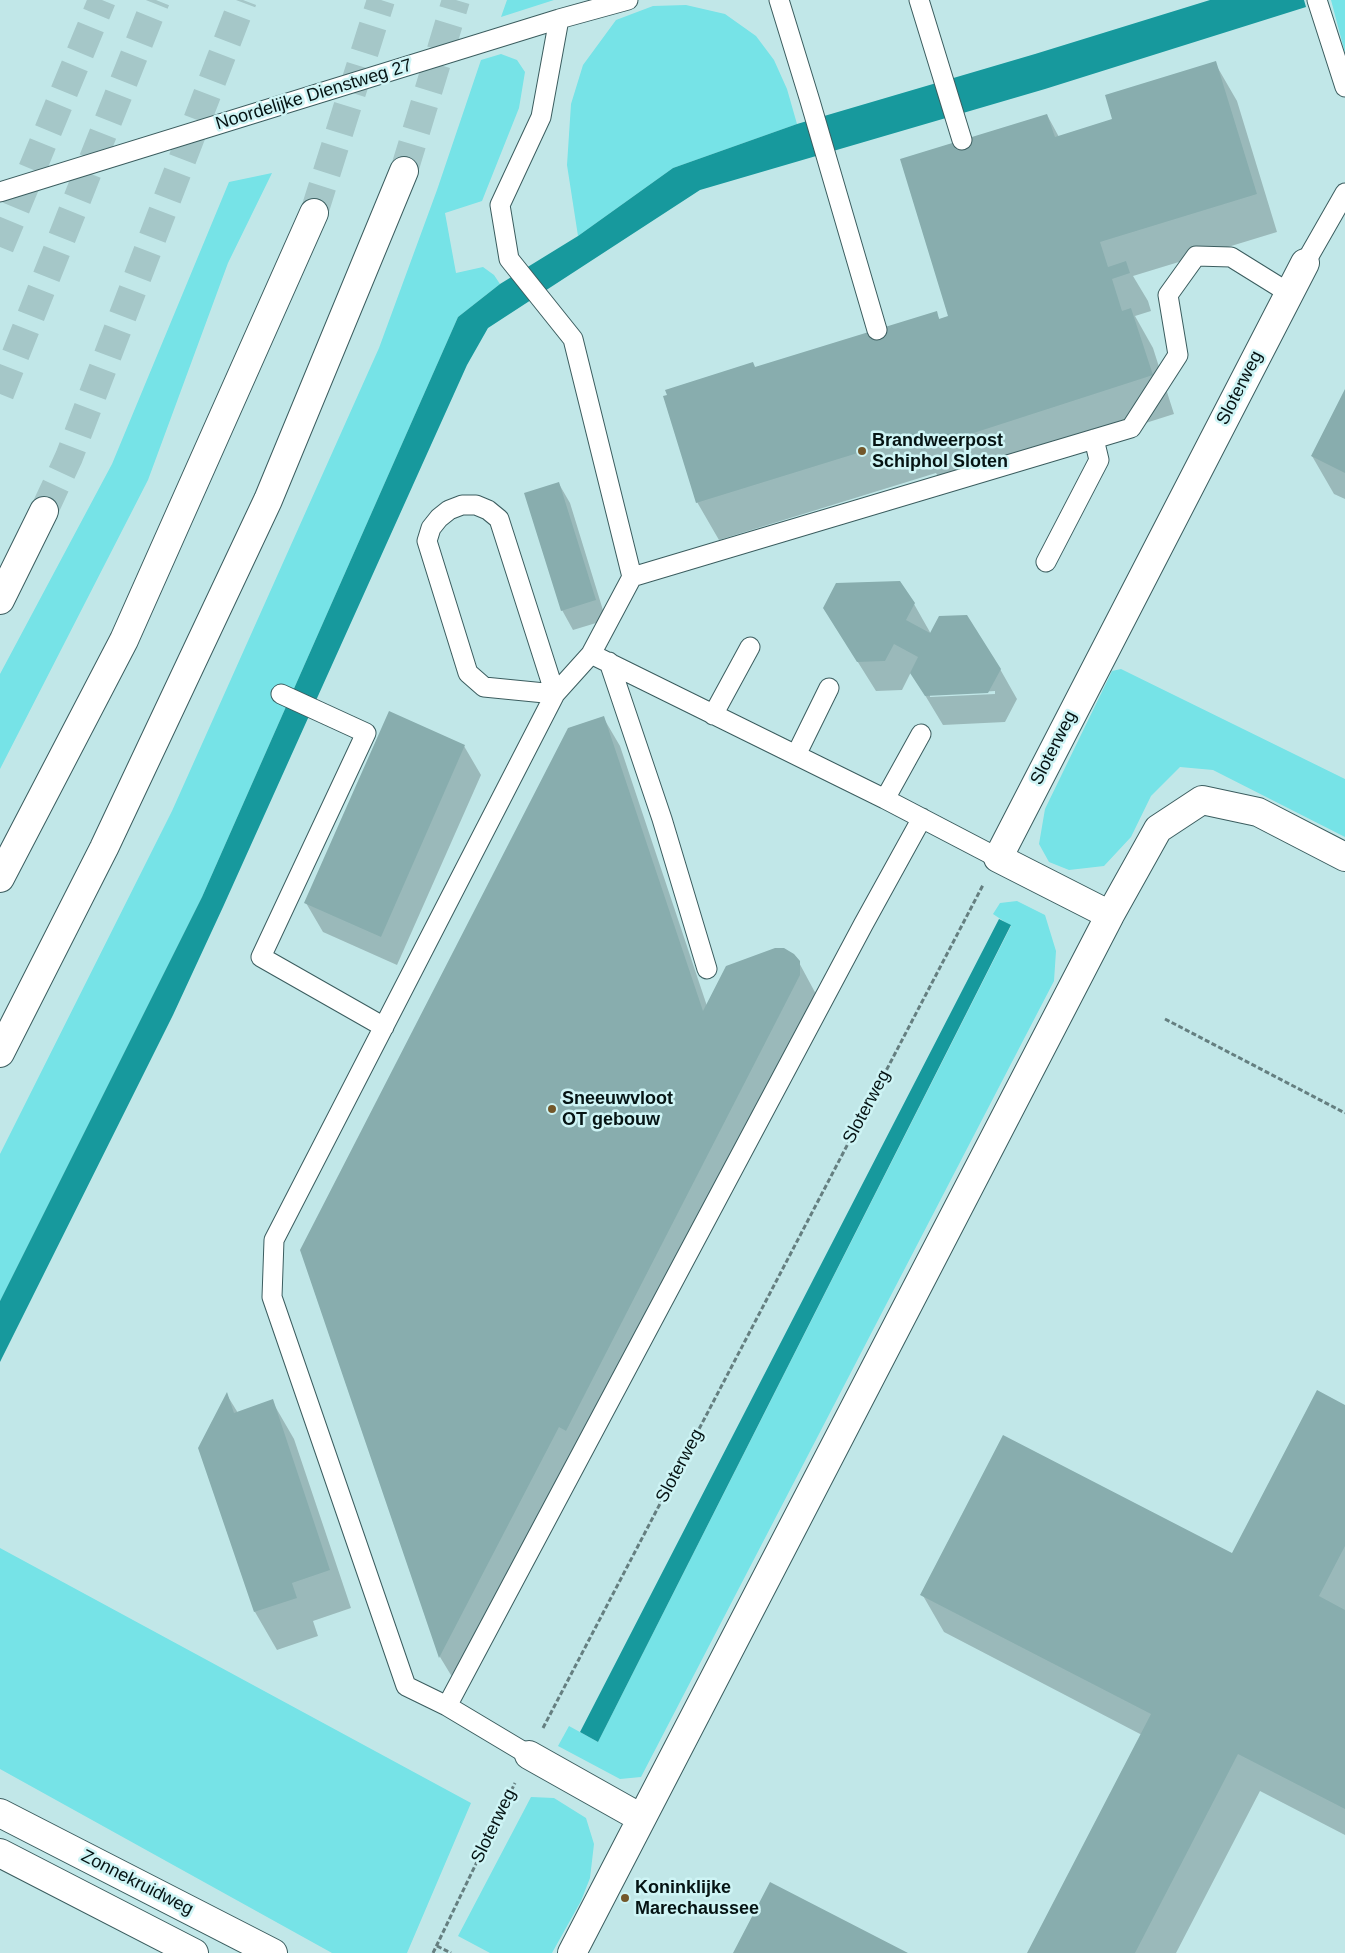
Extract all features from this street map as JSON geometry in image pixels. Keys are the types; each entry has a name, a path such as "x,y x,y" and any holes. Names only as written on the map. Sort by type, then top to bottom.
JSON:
{"main road":[{"path":"0,1052 104,848 268,500 404,171"},
{"path":"0,878 124,640 314,213"},
{"name":"Sloterweg","path":"998,858 1305,263"},
{"path":"0,600 44,511"},
{"path":"572,1953 1110,915 1158,829 1202,800 1258,812 1345,857"},
{"path":"998,858 1110,915"},
{"path":"529,1755 641,1818"},
{"name":"Zonnekruidweg","path":"0,1813 273,1953"},
{"name":"Zonnekruidweg","path":"0,1853 194,1953"}],"lane":[{"name":"Noordelijke Dienstweg 27","path":"0,192 559,19 628,0"},
{"path":"779,0 877,330"},
{"path":"919,0 962,140"},
{"path":"1317,0 1345,87"},
{"path":"529,1755 447,1706 406,1686 272,1297 274,1240 555,694 591,654 632,577 574,339 509,259 500,206 540,117 559,19"},
{"path":"1305,263 1345,193"},
{"path":"632,577 1131,428 1178,355 1168,295 1196,256 1231,257 1289,293"},
{"path":"1046,562 1099,460 1094,440"},
{"path":"462,505 476,505 488,510 499,519 555,694 484,686 468,673 427,541 431,528 449,510 462,505"},
{"path":"713,715 750,647"},
{"path":"591,654 885,799 998,858"},
{"path":"609,662 662,819 707,969"},
{"path":"796,755 829,688"},
{"path":"280,694 366,733 261,956 384,1027"},
{"path":"885,799 921,734"},
{"path":"447,1706 863,925 922,818"}],"path":[{"name":"Sloterweg","path":"433,1953 529,1755 998,858"},
{"path":"1165,1019 1345,1113"},
{"path":"437,1946 451,1953"}],"shaded area":[{"path":"507,0 554,0 501,17"},
{"path":"1210,0 1304,0 1306,7 1045,89 700,190 488,328 467,365 173,1015 0,1362 0,1301 202,897 458,317 500,284 578,236 673,168 797,124"},
{"path":"1331,0 1345,0 1345,53"},
{"path":"686,5 725,14 756,36 774,60 787,89 797,124 673,168 578,236 567,165 571,104 583,65 616,20 653,6"},
{"path":"501,54 517,60 525,72 519,108 482,201 445,213 456,273 483,267 494,275 500,284 458,317 202,897 0,1301 0,1154 172,811 379,348 437,190 481,60"},
{"path":"272,173 228,263 148,480 0,769 0,674 112,464 229,182"},
{"path":"1121,669 1345,779 1345,837 1213,770 1180,767 1151,796 1131,837 1104,866 1069,870 1049,862 1039,844 1045,809 1112,671"},
{"path":"1017,901 1045,915 1056,951 1054,981 641,1777 620,1779 558,1746 569,1726 598,1742 1011,926 993,914 1000,903"},
{"path":"999,919 1011,925 598,1742 580,1732"},
{"path":"0,1548 471,1803 407,1953 332,1953 0,1769"},
{"path":"531,1797 554,1798 586,1818 594,1844 590,1878 581,1901 552,1953 490,1953 458,1936"}],"building":[{"path":"1216,61 1257,194 1100,242 1108,267 1126,261 1130,273 1112,279 1122,311 1131,308 1153,375 921,450 916,435 696,503 663,396 667,395 665,390 753,362 755,367 937,311 939,319 948,316 900,159 1047,114 1055,137 1112,119 1105,95"},
{"path":"1345,389 1345,473 1311,456"},
{"path":"559,482 596,600 561,611 524,493"},
{"path":"900,581 915,603 906,620 930,633 939,616 967,615 1001,669 988,693 925,696 910,673 918,657 894,644 885,661 857,662 823,608 836,583"},
{"path":"389,711 465,745 381,937 304,903"},
{"name":"Sneeuwvloot OT gebouw","path":"604,716 703,1011 726,966 775,948 784,948 794,954 800,961 800,975 566,1431 559,1427 439,1658 300,1250 568,728"},
{"path":"1317,1390 1345,1405 1345,1546 1319,1596 1345,1610 1345,1809 1238,1754 1135,1953 1027,1953 1151,1714 920,1595 1003,1435 1232,1553"},
{"path":"227,1392 234,1413 273,1399 330,1570 292,1583 297,1598 254,1612 198,1448"},
{"path":"770,1882 908,1953 733,1953"}],"tunnel":[{"path":"0,247 102,0"},
{"path":"0,394 156,0"},
{"path":"44,511 69,457 243,0"},
{"path":"314,213 381,0"},
{"path":"404,171 456,0"}],"place":[{"name":"Brandweerpost Schiphol Sloten","path":"862,451"},
{"name":"Sneeuwvloot OT gebouw","path":"552,1109"},
{"name":"Koninklijke Marechaussee","path":"625,1898"}]}
